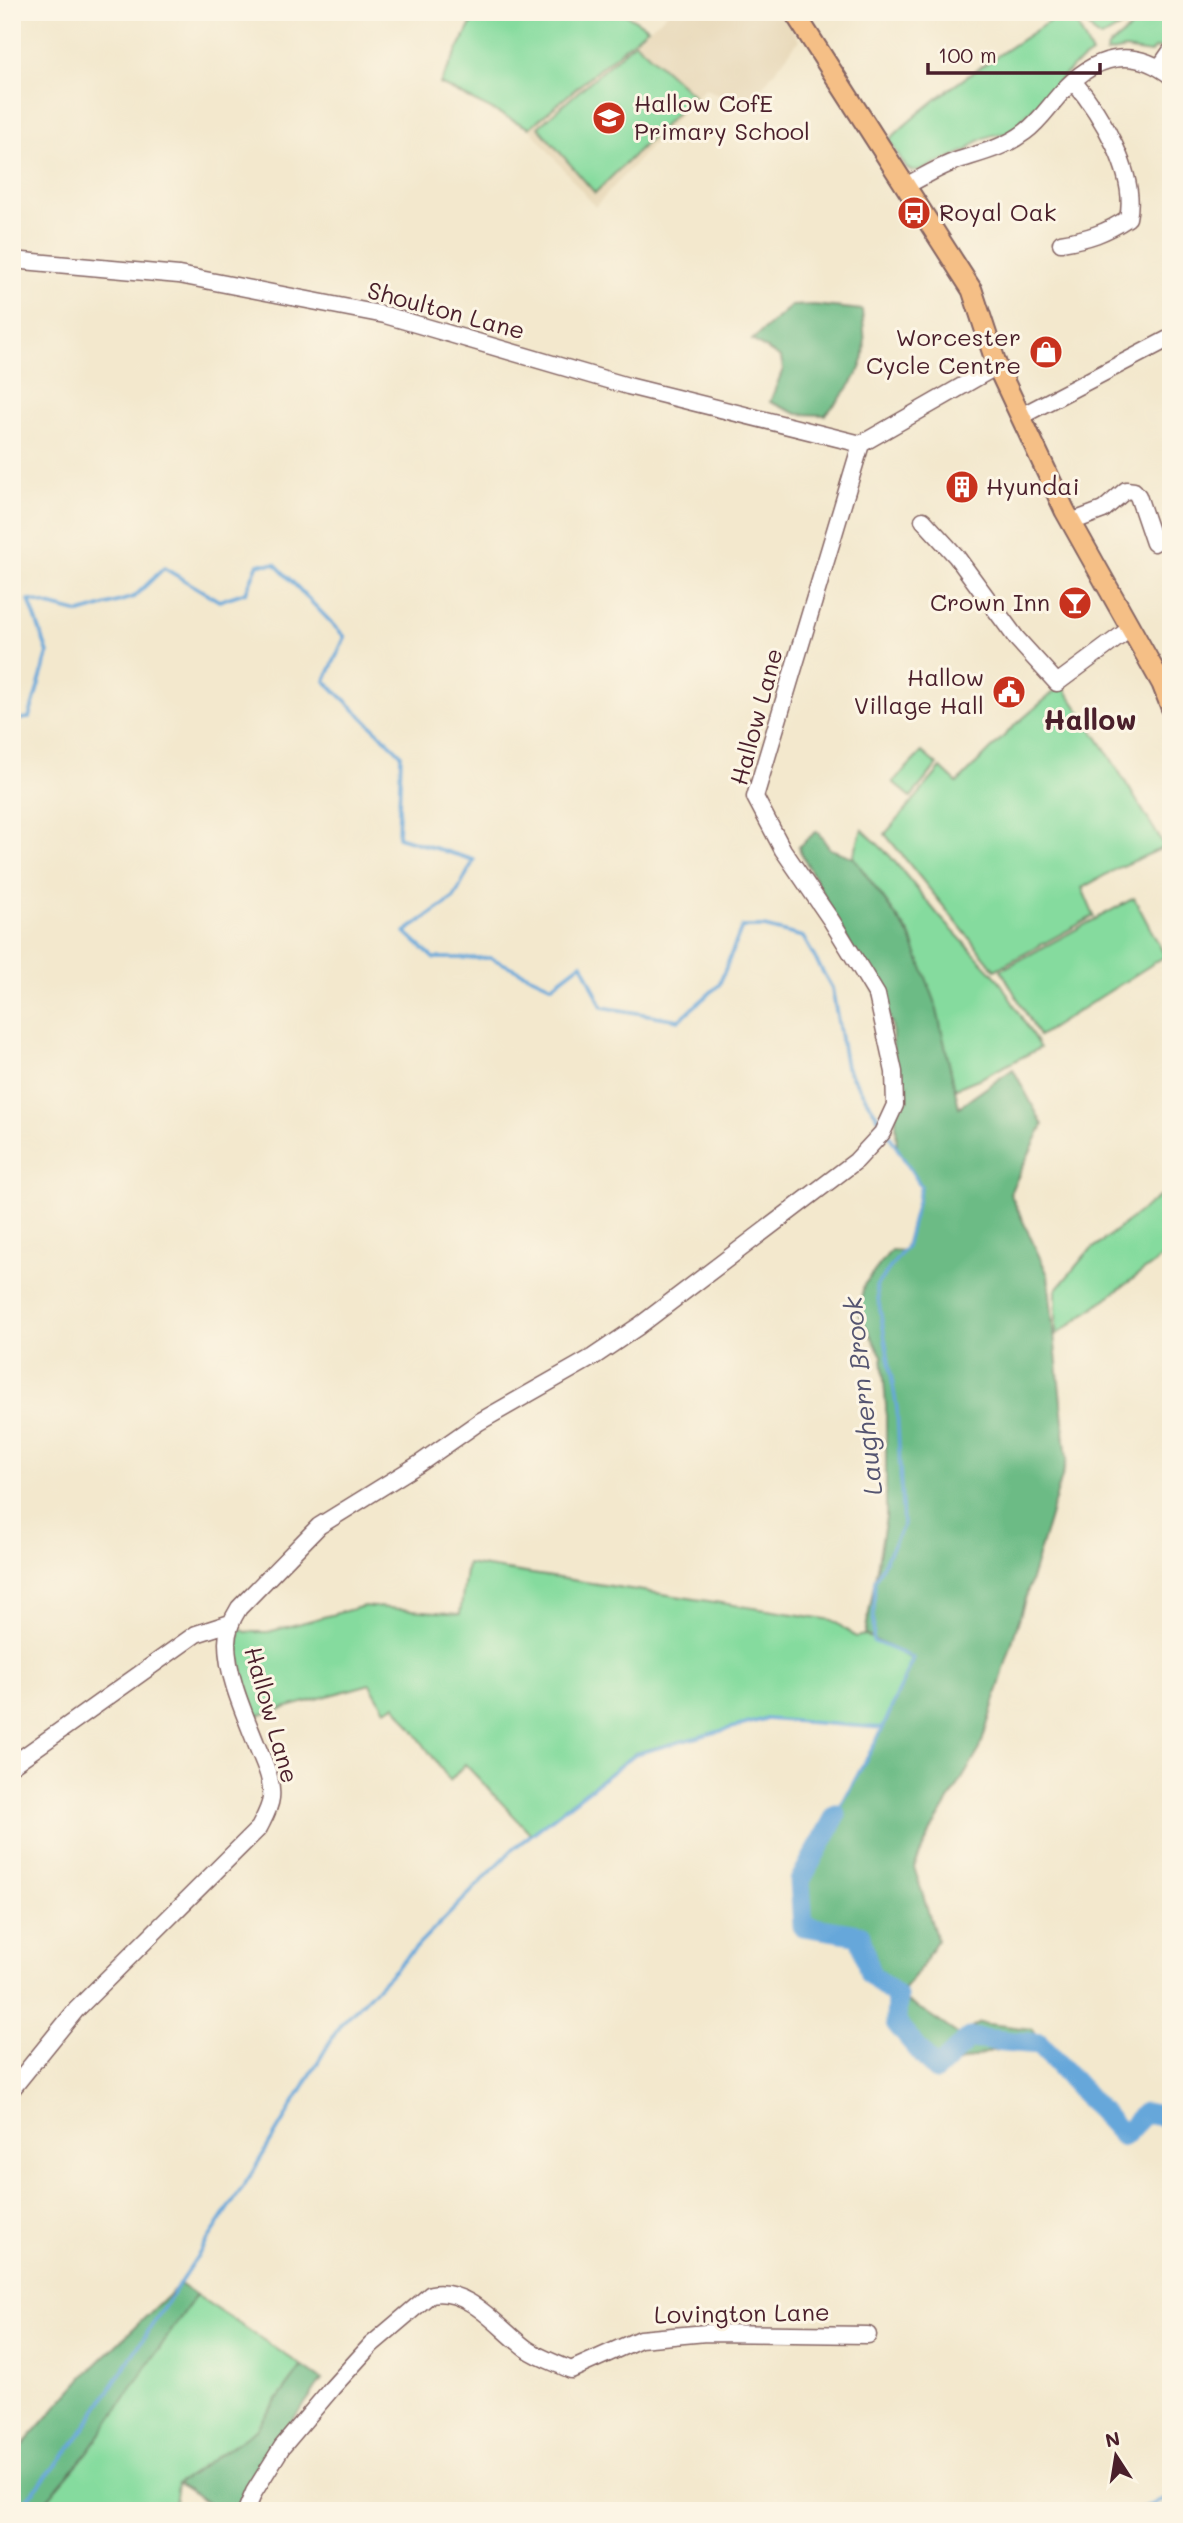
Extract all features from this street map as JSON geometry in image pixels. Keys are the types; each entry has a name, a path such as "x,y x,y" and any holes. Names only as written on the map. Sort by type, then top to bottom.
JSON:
{"main road":[{"path":"794,12 972,290 997,366 1071,522 1131,628 1166,682 1171,707"}],"street":[{"path":"907,185 956,161 995,149 1026,131 1073,81 1094,65 1123,57 1139,58 1165,71 1171,51"},
{"path":"1061,243 1110,231 1128,218 1131,203 1128,184 1108,134 1085,95 1073,81"},
{"name":"Shoulton Lane","path":"12,260 179,275 385,315 628,386 861,444"},
{"path":"1021,416 1170,338"},
{"path":"861,444 997,366"},
{"name":"Hallow Lane","path":"12,2089 76,2010 259,1828 268,1809 271,1798 269,1774 252,1733 229,1659 227,1642 230,1623 239,1608 320,1526 419,1464 479,1422 593,1357 639,1326 859,1158 882,1133 895,1105 894,1072 877,995 831,920 783,850 755,797 861,444"},
{"path":"1071,522 1103,510 1130,489 1139,496 1154,543"},
{"path":"923,520 961,563 1017,639 1056,683 1131,628"},
{"path":"12,1765 196,1634 230,1623"},
{"name":"Lovington Lane","path":"246,2511 254,2492 282,2447 371,2346 431,2294 454,2294 528,2350 571,2370 640,2339 706,2333 868,2335"}],"shaded area":[{"name":"Hallow CofE Primary School","path":"669,12 781,12 799,40 746,108 705,88 595,207 529,128"}],"green space":[{"path":"477,12 622,12 648,28 529,128 440,84"},
{"path":"1063,12 1071,12 1092,54 1072,67 1024,117 1021,124 1007,134 986,138 968,150 922,170 911,171 906,167 889,140 951,88"},
{"path":"1083,12 1132,12 1125,24 1101,38 1092,31"},
{"path":"1139,12 1171,12 1171,37 1164,47 1154,49 1150,53 1125,49 1106,53 1108,47 1131,28"},
{"path":"635,42 694,96 595,193 538,127"},
{"path":"814,305 862,310 865,342 863,360 852,383 825,415 797,414 770,402 783,369 781,358 752,340 791,306"},
{"path":"1062,685 1165,847 1082,888 1094,916 995,970 885,834 941,768 957,783 1014,726"},
{"path":"922,752 937,765 911,797 893,782"},
{"path":"862,829 890,856 940,917 999,980 1040,1048 956,1088 948,1081 911,936 853,857"},
{"path":"817,831 830,849 853,857 910,936 935,1001 959,1107 1013,1069 1043,1125 1010,1193 1048,1275 1067,1460 980,1749 932,1829 914,1867 937,1940 918,1972 897,1997 870,1974 860,1935 803,1926 800,1881 883,1728 912,1659 865,1635 886,1517 886,1406 882,1356 858,1312 864,1285 891,1250 904,1251 921,1186 897,1148 892,1024 798,847"},
{"path":"1134,898 1165,956 1039,1036 1001,970"},
{"path":"1171,1187 1171,1251 1056,1335 1056,1290 1086,1254"},
{"path":"467,1564 832,1620 856,1637 865,1635 913,1658 883,1728 765,1719 635,1753 531,1834 465,1764 450,1781 395,1705 385,1710 370,1684 256,1716 238,1653 240,1629 246,1632 268,1632 364,1606 460,1614"},
{"path":"897,1997 924,2011 959,2035 980,2023 1032,2029 1040,2044 992,2051 936,2070 896,2023"},
{"path":"180,2284 196,2295 88,2452 37,2511 12,2511 12,2457 84,2376"},
{"path":"196,2295 302,2366 256,2429 178,2483 174,2510 37,2511 88,2452"},
{"path":"302,2366 322,2380 271,2450 240,2511 221,2511 178,2483 256,2429"}],"waterway":[{"name":"Laughern Brook","path":"12,720 29,718 48,653 29,600 80,613 134,597 164,568 219,601 246,592 258,564 275,564 345,637 325,681 401,754 398,837 474,860 454,898 405,932 433,958 491,958 552,986 582,963 602,1007 679,1020 719,985 742,927 764,927 803,937 832,988 846,1067 881,1122"},
{"name":"Laughern Brook","path":"836,1815 883,1728 913,1658 873,1641 875,1580 903,1526 897,1409 876,1286 906,1247 921,1186 887,1132"},
{"path":"17,2511 76,2441 252,2173 340,2025 514,1848 635,1754 765,1719 883,1728"},
{"name":"Laughern Brook","path":"836,1815 800,1881 803,1926 860,1935 870,1974 897,1997 896,2023 936,2070 969,2038 1040,2044 1123,2136 1145,2113 1171,2118"},
{"path":"1133,2511 1171,2498"}],"place":[{"name":"Hallow CofE Primary School","path":"609,118"},
{"name":"Royal Oak","path":"914,213"},
{"name":"Worcester Cycle Centre","path":"1046,352"},
{"name":"Hyundai","path":"962,487"},
{"name":"Crown Inn","path":"1075,603"},
{"name":"Hallow Village Hall","path":"1009,692"}],"district":[{"name":"Hallow","path":"1090,720"}]}
